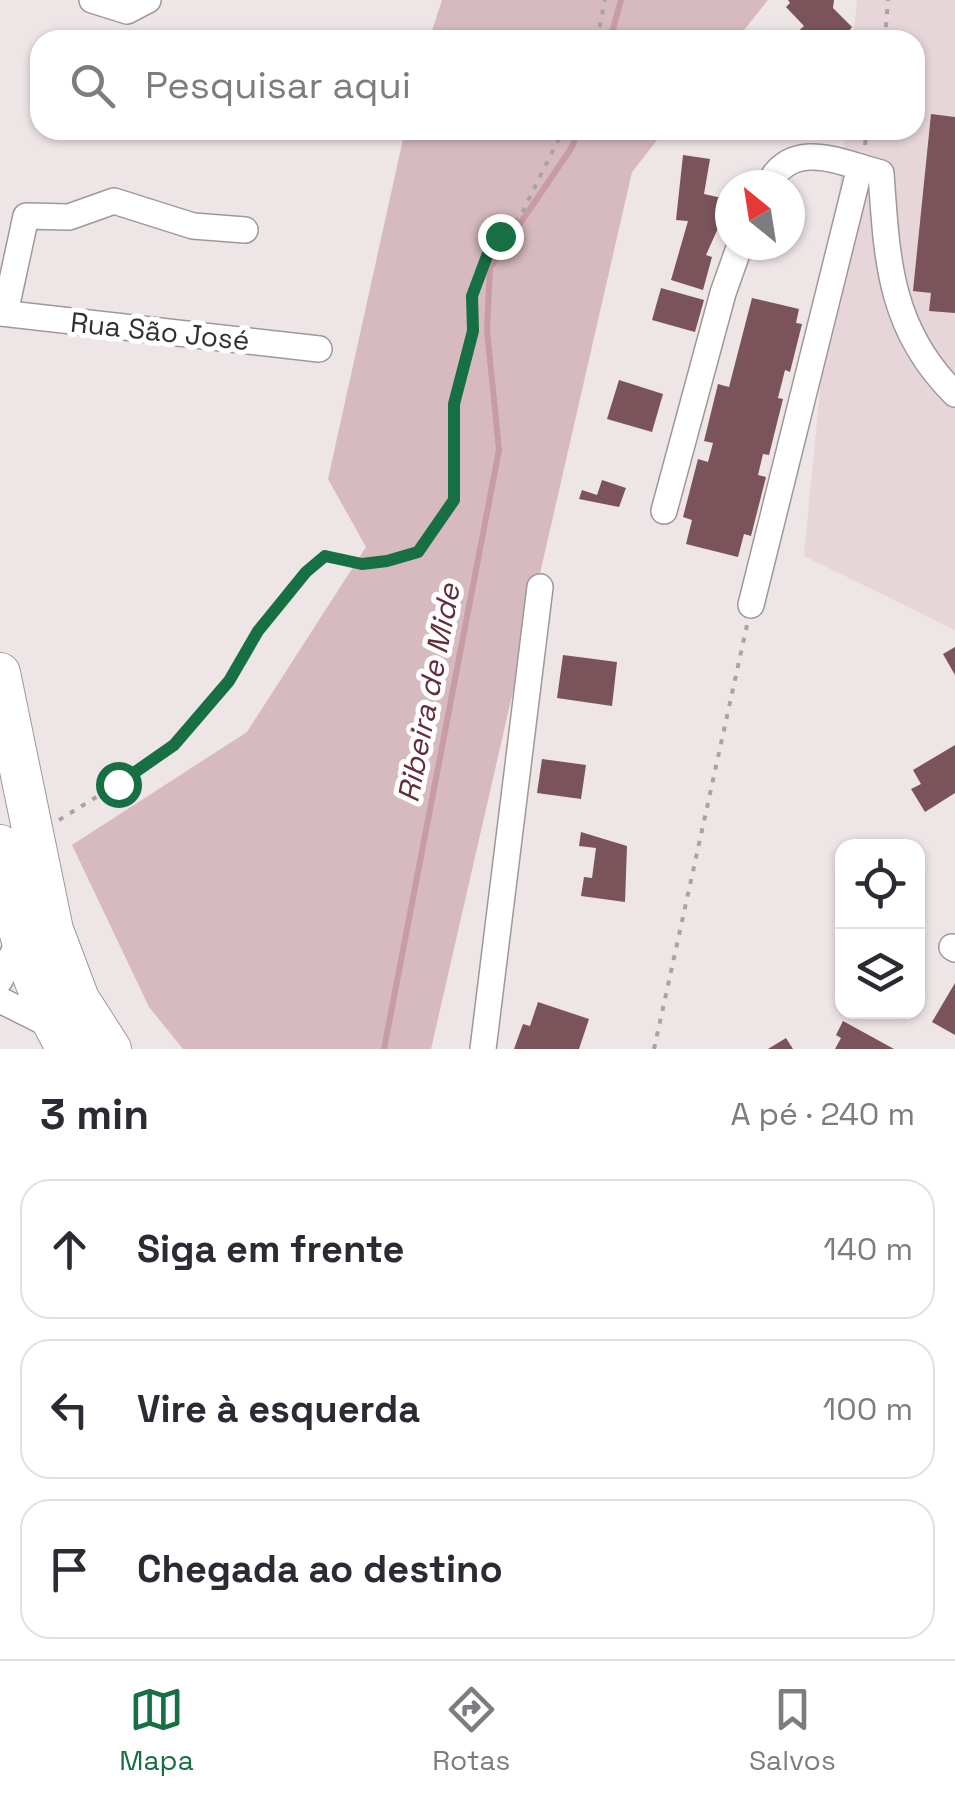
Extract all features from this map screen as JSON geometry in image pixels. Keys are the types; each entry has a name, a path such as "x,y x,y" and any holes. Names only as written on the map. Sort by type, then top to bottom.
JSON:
{"main road":[{"path":"0,674 53,930 79,999 111,1049"},
{"path":"0,845 19,941 61,1038"}],"street":[{"path":"92,0 127,12 148,0"},
{"path":"779,170 784,163 809,154 881,173 887,260 898,308 916,349 955,394"},
{"path":"752,606 860,167"},
{"path":"2,313 26,216 69,217 114,201 193,226 245,230"},
{"path":"664,511 735,260"},
{"name":"Rua São José","path":"2,313 319,349"},
{"path":"482,1049 540,587"},
{"path":"0,980 19,941"},
{"path":"0,1000 61,1038"}],"path":[{"path":"599,30 606,0"},
{"path":"886,30 888,0"},
{"path":"50,824 150,764 174,745 229,681 258,631 306,572 325,556 362,564 418,552 454,500 454,404 473,331 472,296 487,256 500,236 520,218 558,140"},
{"path":"654,1049 752,606"}],"shaded area":[{"path":"442,0 768,0 744,30 432,30"},
{"path":"857,0 955,0 955,630 804,556 844,140 925,140 925,30 854,30"},
{"path":"403,140 657,140 632,172 431,1049 183,1049 149,1007 72,845 247,732 366,547 328,479"}],"building":[{"path":"788,0 834,0 833,8 852,27 800,30 804,26 786,7"},
{"path":"931,114 955,117 955,313 929,311 931,293 913,291"},
{"path":"683,155 710,159 704,194 715,196 715,235 706,255 712,257 703,290 671,280 688,221 676,220"},
{"path":"661,288 704,300 695,332 652,320"},
{"path":"752,298 799,309 796,323 802,324 790,372 785,370 778,398 783,399 769,455 763,454 758,475 766,477 751,536 744,534 738,557 686,544 692,520 683,517 698,459 708,462 713,443 704,441 718,384 729,387"},
{"path":"619,380 663,394 652,432 607,419"},
{"path":"602,480 626,488 619,507 579,499 582,490 597,495"},
{"path":"955,647 955,675 943,654"},
{"path":"563,655 617,662 612,706 557,698"},
{"path":"955,745 955,793 925,812 911,789 921,784 913,770"},
{"path":"542,759 586,765 581,799 537,793"},
{"path":"581,832 627,846 625,902 581,896 584,877 592,878 596,848 579,846"},
{"path":"955,983 955,1035 932,1022"},
{"path":"538,1002 589,1019 579,1049 514,1049 523,1024 530,1026"},
{"path":"843,1021 894,1049 835,1049"},
{"path":"786,1038 793,1049 768,1049"}],"waterway":[{"name":"Ribeira de Mide","path":"613,30 621,0"},
{"name":"Ribeira de Mide","path":"384,1049 499,450 487,330 490,268 574,140"}],"route":[{"path":"118,784 174,745 229,681 258,631 306,572 325,556 362,564 387,561 418,552 435,529 454,500 454,404 473,331 472,296 487,256 500,236"}]}
